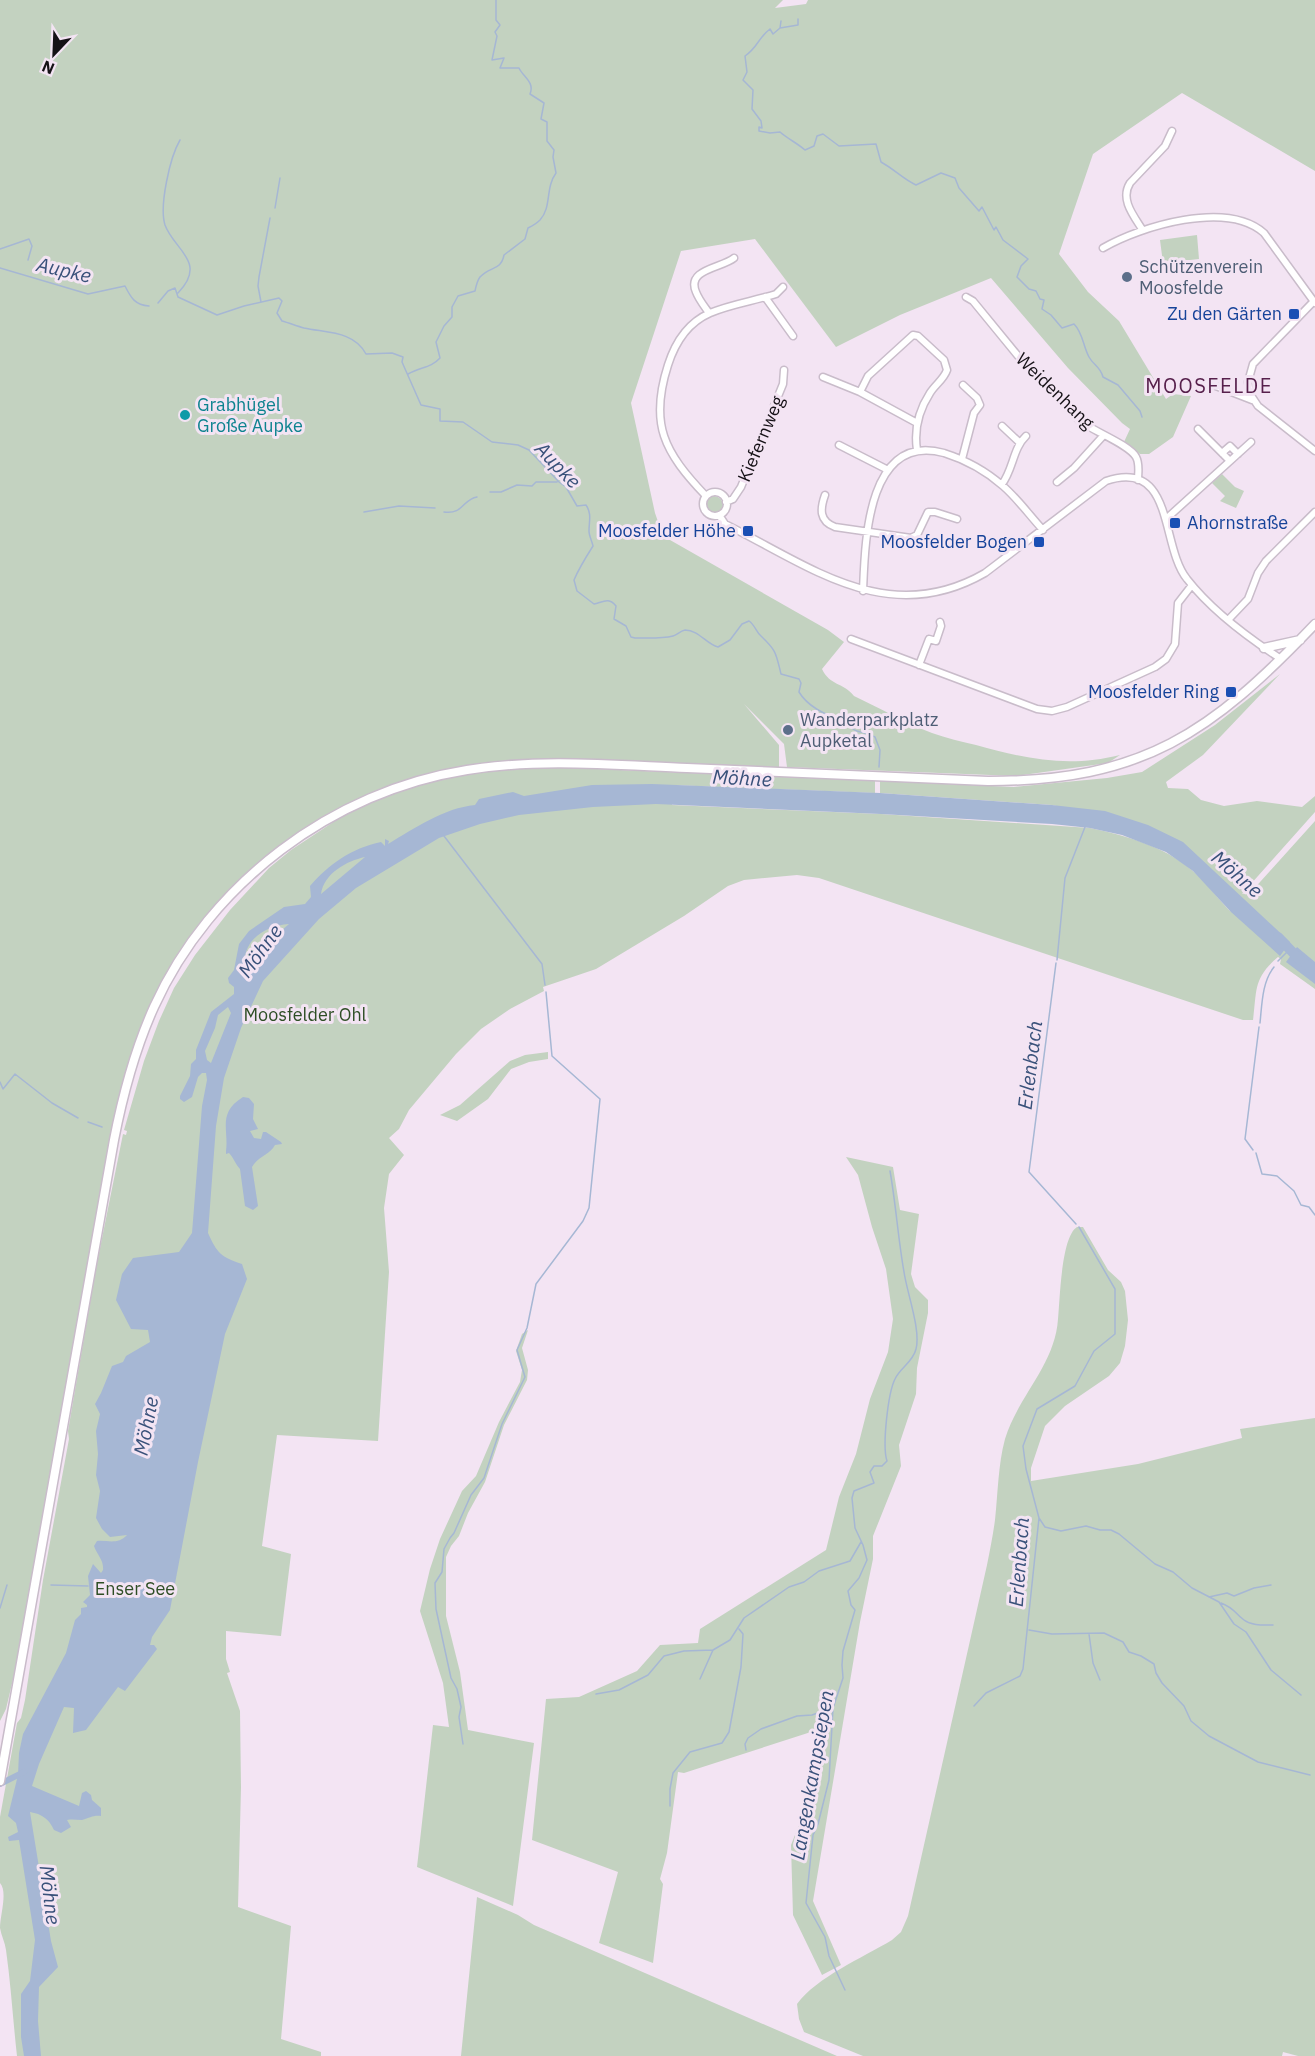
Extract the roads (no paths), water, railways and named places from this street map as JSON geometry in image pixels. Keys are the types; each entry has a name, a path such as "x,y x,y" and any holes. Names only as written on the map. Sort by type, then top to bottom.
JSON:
{"main road":[{"path":"1,1778 3,1739 114,1140 128,1079 145,1028 169,978 207,922 231,894 257,870 291,843 359,803 392,789 428,778 490,766 547,763 594,764 988,781 1087,774 1132,761 1185,737 1237,700 1315,624"},
{"path":"1264,648 1300,639"}],"street":[{"path":"1142,229 1128,203 1126,190 1165,146 1172,131"},
{"path":"1103,248 1142,229 1167,222 1191,219 1228,219 1249,222 1271,241 1315,302 1253,364 1248,382 1252,400"},
{"path":"709,313 695,290 696,279 703,271 729,263 734,258"},
{"path":"706,496 670,449 661,426 659,406 662,384 679,339 690,327 709,313 776,294 783,287"},
{"path":"765,297 793,336"},
{"name":"Weidenhang","path":"966,297 973,301 1023,362 1080,421 1135,455 1139,467 1138,480"},
{"path":"860,392 868,376 913,335 918,336 944,360 948,369 927,399 917,423 917,450"},
{"name":"Kiefernweg","path":"726,502 736,496 749,468 783,384 784,370"},
{"path":"823,377 860,392 917,423"},
{"path":"1203,381 1252,400 1315,451"},
{"path":"962,459 974,413 980,405 977,398 963,384"},
{"path":"1002,426 1019,442"},
{"path":"1198,429 1230,461"},
{"path":"1002,484 1006,479 1019,442 1026,436"},
{"path":"1057,482 1074,468 1103,436"},
{"path":"1166,519 1251,442"},
{"path":"839,445 888,470"},
{"path":"1222,453 1230,446 1238,454"},
{"path":"863,591 867,531 875,497 888,470 896,462 917,450 938,452 962,459 990,475 1002,484 1043,530"},
{"path":"719,515 725,524 838,583 863,591 910,595 948,590 965,584 985,573 1106,481 1120,478 1138,480 1158,496 1166,519 1174,556 1185,577 1228,620 1281,659"},
{"path":"712,493 723,496 726,502 724,511 719,515 713,516 705,512 703,503 706,496 712,493"},
{"path":"825,495 821,510 826,522 836,527 914,537 928,512 936,512 957,519"},
{"path":"1228,620 1248,599 1261,567 1315,512"},
{"path":"850,639 1037,710 1058,711 1155,667 1166,659 1175,644 1178,603 1192,585"},
{"path":"919,665 929,639 936,641 941,626 940,622"}],"water":[{"name":"Enser See","path":"652,784 880,793 1105,811 1148,825 1183,842 1290,942 1280,956 1231,912 1193,871 1166,852 1122,835 1090,828 881,814 656,804 593,807 519,815 480,824 439,838 356,888 319,919 263,981 241,1028 224,1078 216,1126 208,1233 220,1253 242,1264 247,1279 225,1334 170,1610 152,1637 150,1645 154,1645 157,1649 125,1691 118,1687 86,1730 73,1733 74,1708 64,1707 32,1786 79,1806 82,1793 86,1791 101,1808 101,1816 67,1820 71,1827 61,1833 54,1830 45,1818 30,1812 51,1941 58,1967 39,1987 38,2021 41,2056 24,2056 21,2037 21,1994 30,1981 35,1940 19,1840 9,1841 8,1837 18,1832 16,1823 8,1816 18,1775 19,1753 23,1734 66,1653 75,1620 81,1614 81,1608 87,1607 83,1602 90,1595 88,1576 93,1564 101,1573 103,1570 94,1546 97,1541 116,1541 127,1535 110,1537 96,1518 100,1491 96,1475 98,1454 96,1431 100,1414 95,1404 112,1366 123,1362 126,1356 150,1342 148,1330 131,1329 116,1300 122,1274 133,1258 179,1252 192,1233 206,1073 198,1077 192,1097 184,1102 180,1096 190,1076 191,1064 196,1059 196,1050 211,1012 234,994 234,987 229,983 228,978 234,970 239,944 249,931 284,907 305,904 311,897 310,886 317,878 333,864 360,848 381,842 385,846 385,839 389,841 388,844 441,814 475,805 479,799 513,792 524,796 592,785","holes":["365,857 321,894 331,874","289,924 247,975 245,955 249,946 261,933","228,1007 231,1013 211,1063 207,1060 205,1051 218,1015"]},
{"path":"1297,947 1315,962 1315,984 1286,962"},
{"path":"243,1097 249,1098 254,1104 253,1119 258,1129 250,1131 254,1138 261,1139 263,1132 266,1132 282,1144 275,1145 252,1167 258,1206 253,1210 245,1206 240,1169 229,1153 226,1154 227,1116 235,1103"}],"waterway":[{"path":"408,374 433,364 440,358 436,342 444,326 452,317 452,307 458,296 475,291 480,277 498,266 504,255 525,239 528,228 544,215 556,173 554,150 547,141 547,122 541,119 544,103 530,94 530,83 519,68 500,68 504,58 492,60 497,36 495,32 500,25 496,20 496,0"},
{"path":"798,19 798,25 780,28 773,34 770,29 745,56 747,72 743,80 753,90 752,109 761,121 762,128 759,127 759,131 780,132 805,150 814,146 817,136 823,134 839,146 876,144 881,162 916,185 941,173 955,178 959,188 979,211 982,207 994,230 996,227 1003,240 1028,259 1021,266 1017,277 1029,289 1036,291 1040,299 1044,300 1042,309 1051,315 1062,328 1074,324 1089,357 1103,377 1118,385 1140,411 1142,417"},
{"path":"780,28 781,21"},
{"path":"178,293 190,273 189,264 169,234 165,225 163,206 169,169 180,140"},
{"path":"275,208 280,178"},
{"path":"261,302 258,286 270,218"},
{"path":"0,249 29,239 32,246 28,260"},
{"name":"Aupke","path":"0,268 88,294 125,286 134,300 149,306"},
{"name":"Aupke","path":"158,303 168,291 175,288 178,297 217,315 279,298 282,301 277,313 282,321 347,337 361,346 366,354 392,353 403,357 402,362 421,405 440,409 440,421 463,422 492,442 518,445 529,450 566,487 577,506 586,505 590,515 589,533 593,546 574,580 577,591 594,604 606,601 613,603 616,606 614,619 626,626 631,637 635,638 668,637 685,630 694,632 718,647 730,640 742,624 749,621 773,649 781,674 799,679 801,683 799,692 807,702 855,730 875,737 880,750 879,767"},
{"path":"490,492 501,492 517,485 532,486 536,482 557,482"},
{"path":"444,512 455,511 472,498 477,497"},
{"path":"364,512 399,506 435,508"},
{"name":"Erlenbach","path":"1057,960 1065,878 1085,827"},
{"path":"444,836 542,964 545,985"},
{"name":"Möhne","path":"1278,937 1299,959 1315,971"},
{"path":"1278,961 1290,949"},
{"name":"Erlenbach","path":"1056,963 1029,1172 1076,1224"},
{"path":"1260,1023 1265,986 1274,967"},
{"path":"463,1744 459,1717 461,1707 457,1689 451,1678 436,1609 435,1583 442,1572 444,1549 471,1495 484,1478 502,1424 525,1377 517,1350 527,1328 536,1284 583,1221 589,1208 600,1099 552,1056 546,992"},
{"path":"1253,1150 1245,1139 1259,1027"},
{"path":"0,1082 3,1089 15,1074 52,1103 78,1118"},
{"path":"88,1122 102,1127"},
{"path":"1256,1153 1262,1174 1277,1176 1294,1191 1301,1205 1309,1207 1315,1215"},
{"name":"Langenkampsiepen","path":"845,1990 829,1956 825,1937 806,1903 813,1835 829,1780 833,1708 843,1678 843,1651 855,1610 851,1605 848,1591 859,1578 867,1560 855,1528 852,1498 854,1491 874,1483 870,1472 874,1466 882,1466 887,1461 885,1432 892,1386 897,1375 914,1354 917,1341 902,1259 890,1171"},
{"name":"Erlenbach","path":"974,1706 986,1693 1020,1676 1023,1669 1039,1518 1026,1469 1023,1446 1037,1409 1075,1386 1094,1351 1115,1334 1115,1289 1079,1227"},
{"path":"1039,1518 1045,1527 1061,1531 1086,1526 1111,1530 1119,1534 1155,1564 1173,1572 1192,1588 1219,1602 1234,1624 1246,1632 1271,1670 1301,1695"},
{"path":"700,1679 713,1650 730,1640 744,1618 789,1587 804,1582 819,1571 850,1561 861,1542"},
{"path":"0,1608 7,1585"},
{"path":"51,1585 88,1586"},
{"path":"1209,1597 1227,1593 1234,1596 1254,1588 1271,1585"},
{"path":"1221,1603 1247,1622 1273,1625"},
{"path":"670,1806 673,1773 690,1752 722,1743 729,1732 741,1667 743,1634 739,1629"},
{"path":"1029,1630 1052,1634 1104,1633 1123,1642 1129,1652 1154,1664 1162,1683 1184,1706 1191,1721 1209,1736 1258,1762 1310,1775"},
{"path":"1089,1634 1093,1663 1100,1680"},
{"path":"596,1694 619,1690 648,1675 664,1656 684,1651 713,1650"},
{"path":"746,1750 745,1744 748,1738 761,1729 797,1716 812,1715 832,1708"},
{"path":"0,1784 24,1772"}],"place":[{"name":"Schützenverein Moosfelde","path":"1127,277"},
{"name":"Zu den Gärten","path":"1294,314"},
{"name":"Grabhügel Große Aupke","path":"185,415"},
{"name":"Ahornstraße","path":"1175,523"},
{"name":"Moosfelder Höhe","path":"748,531"},
{"name":"Moosfelder Bogen","path":"1039,542"},
{"name":"Moosfelder Ring","path":"1231,692"},
{"name":"Wanderparkplatz Aupketal","path":"788,730"}],"district":[{"name":"MOOSFELDE","path":"1209,386"}],"park label":[{"name":"Moosfelder Ohl","path":"305,1015"}]}
